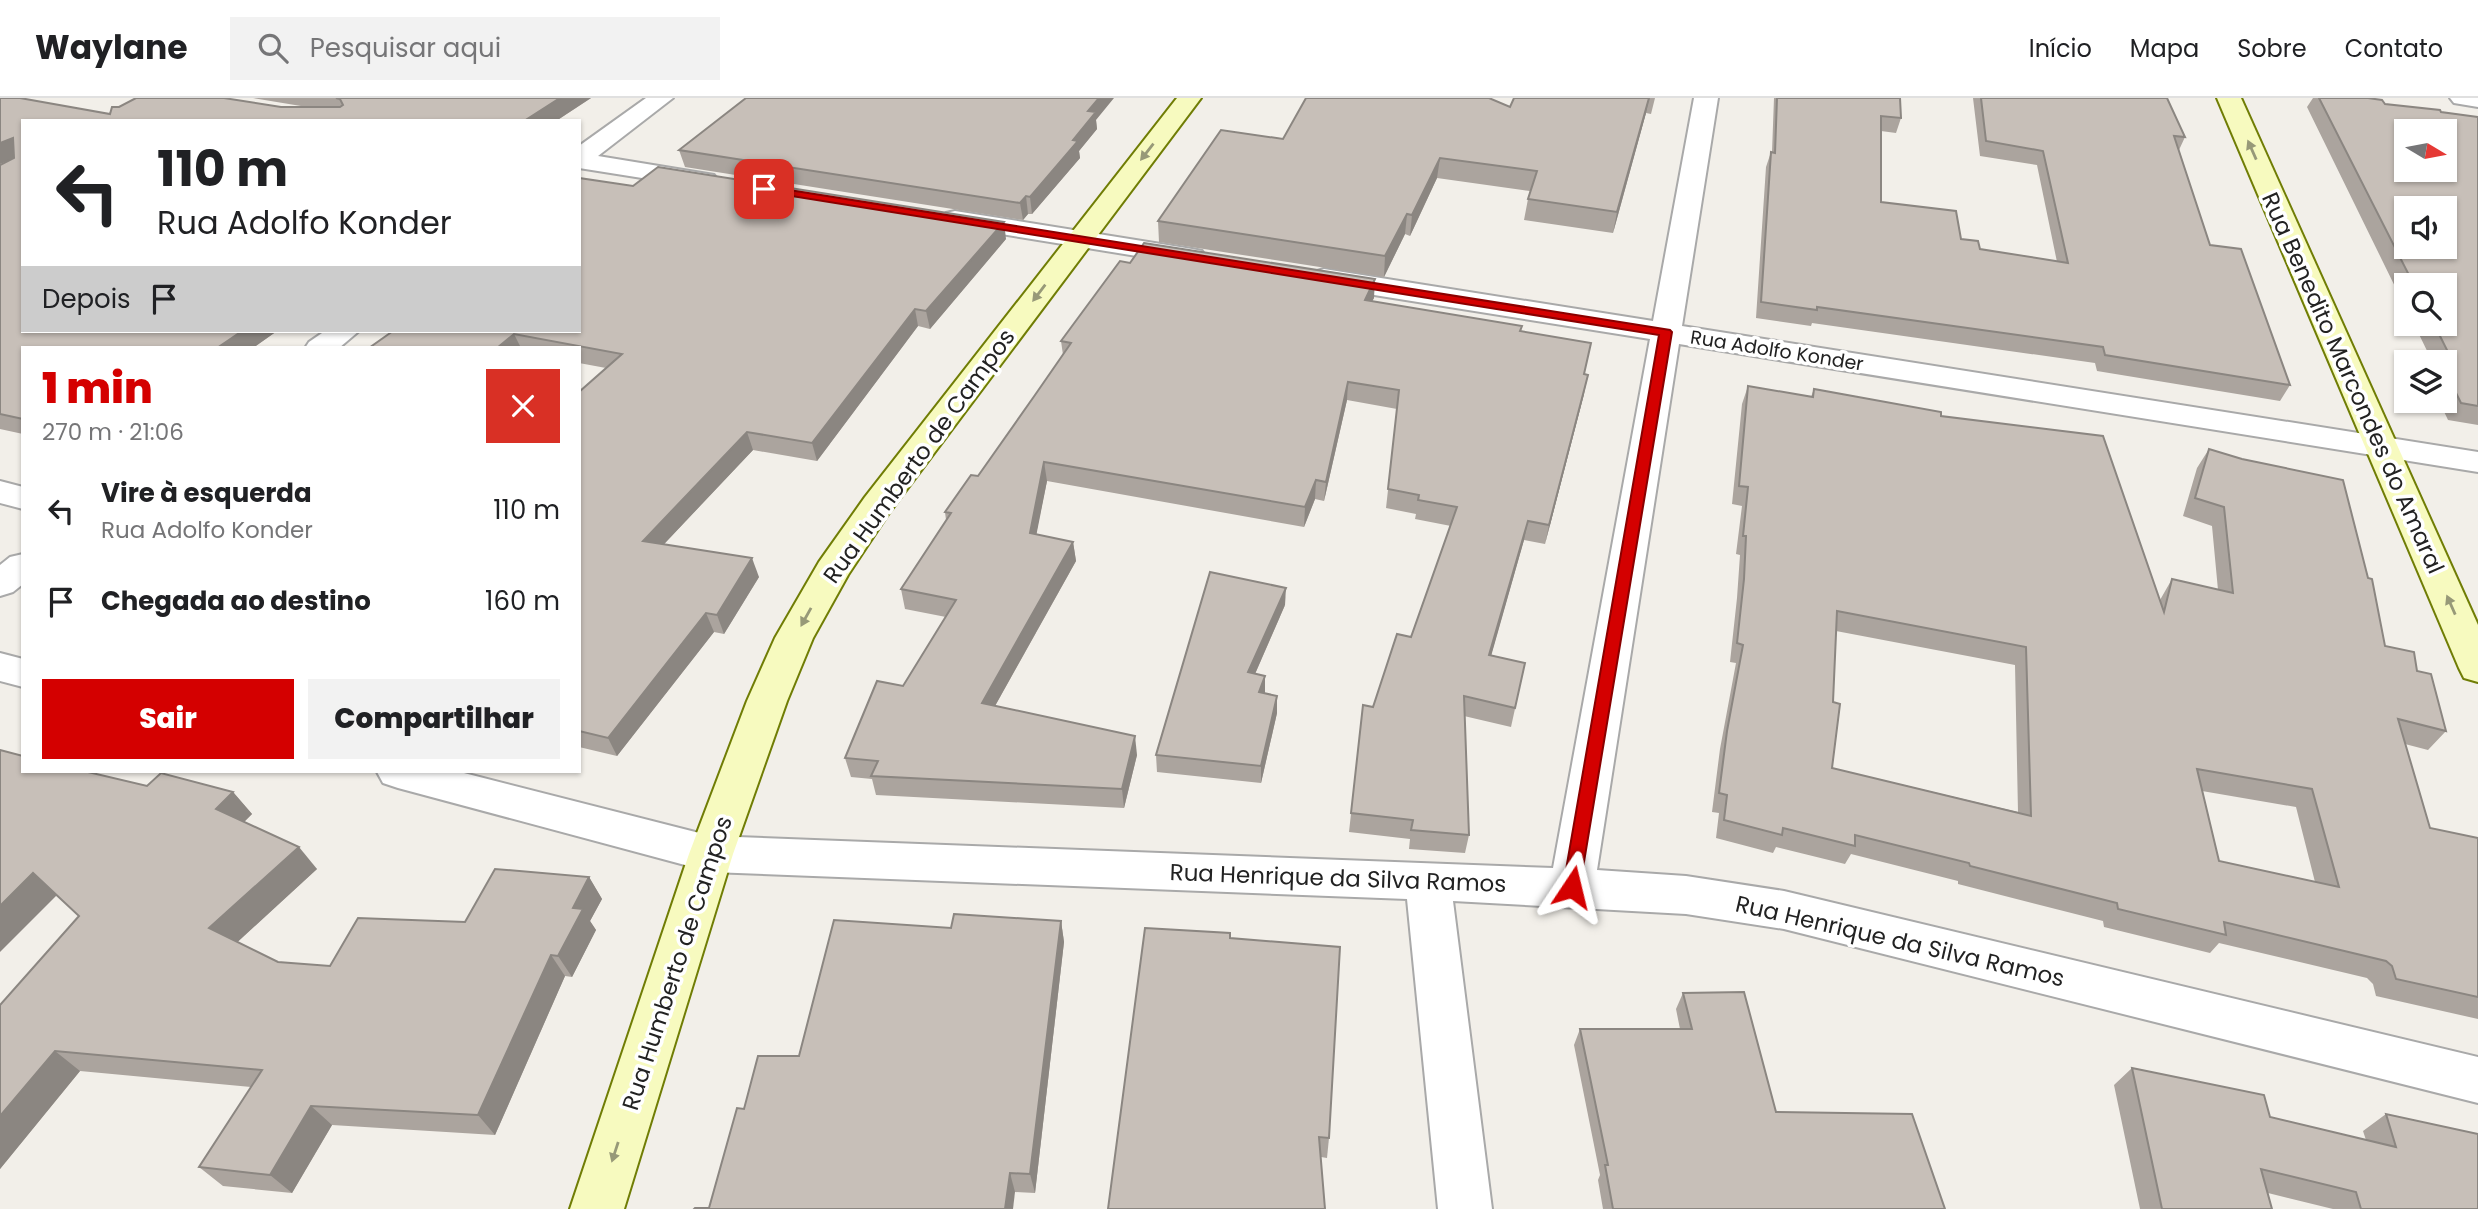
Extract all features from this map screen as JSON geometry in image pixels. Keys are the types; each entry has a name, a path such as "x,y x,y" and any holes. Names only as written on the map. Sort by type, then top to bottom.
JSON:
{"main road":[{"name":"Rua Humberto de Campos","path":"597,1209 710,854 766,701 794,638 832,571 877,505 1189,98"},
{"name":"Rua Benedito Marcondes do Amaral","path":"2229,98 2478,668"}],"street":[{"path":"581,158 661,98"},
{"path":"1572,887 1706,98"},
{"path":"2462,98 2478,100"},
{"path":"581,159 728,183"},
{"path":"931,215 1216,261"},
{"name":"Rua Adolfo Konder","path":"1298,274 2478,462"},
{"path":"323,346 341,333"},
{"path":"0,492 21,497"},
{"path":"0,583 21,567"},
{"path":"0,667 21,672"},
{"name":"Rua Henrique da Silva Ramos","path":"402,773 710,854 1572,887 1686,895 1784,910 2478,1080"},
{"path":"1427,882 1465,1209"}],"building":[{"path":"0,98 20,98 110,114 112,107 119,107 136,98 224,98 281,107 340,107 343,105 340,99 336,98 560,98 527,119 21,119 21,333 239,333 220,346 21,346 21,419 0,414 0,165 14,158 13,138 0,143"},
{"path":"746,98 1099,98 1088,111 1096,112 1073,140 1078,141 1030,197 1026,196 1020,203 679,150"},
{"path":"1306,98 1489,98 1510,107 1514,98 1649,98 1617,212 1528,199 1537,171 1440,158 1412,215 1407,214 1385,256 1158,221 1221,130 1283,139"},
{"path":"1777,98 1900,98 1901,118 1881,116 1881,202 1956,211 1961,239 1978,241 1980,249 2068,263 2043,151 1986,141 1981,98 2167,98 2185,137 2174,136 2210,245 2241,249 2290,385 2105,355 2103,347 1817,307 1817,310 1761,302 1771,152 1775,153"},
{"path":"2319,98 2368,98 2382,100 2385,104 2478,117 2478,406 2461,403 2457,395 2457,350 2447,350 2440,336 2457,336 2457,273 2408,273 2401,259 2457,259 2457,196 2394,196 2394,246"},
{"path":"658,167 1004,222 926,311 915,309 812,443 747,432 643,541 752,558 717,615 706,613 608,738 581,731 581,390 622,354 514,334 499,346 372,346 390,333 581,333 581,178 633,186"},
{"path":"1144,243 1375,279 1365,300 1522,326 1520,331 1591,343 1584,374 1588,375 1549,525 1528,521 1489,655 1525,663 1515,708 1464,696 1469,835 1411,830 1413,820 1351,813 1363,705 1373,707 1397,634 1411,637 1457,507 1418,500 1419,495 1388,489 1399,390 1348,382 1326,482 1316,480 1305,507 1044,462 1030,533 1073,542 982,703 1135,736 1122,789 871,776 878,761 845,758 877,681 903,686 956,600 901,589 951,513 945,512 971,475 978,476 1035,395 1071,343 1061,341 1120,261 1130,263"},
{"path":"1748,386 1813,397 1814,389 1941,412 1941,416 2103,436 2164,612 2172,579 2233,593 2224,507 2195,498 2209,449 2242,459 2343,480 2368,578 2372,579 2385,646 2414,652 2417,671 2431,674 2446,731 2398,719 2430,828 2478,838 2478,997 2396,979 2392,966 2386,961 2224,922 2226,935 2118,909 2117,903 1855,835 1855,846 1783,828 1782,835 1724,820 1727,795 1719,793 1743,645 1737,643 1744,579 1746,536 1743,536 1748,487 1739,486","holes":["1837,611 2026,647 2031,816 1832,768 1840,704 1833,702","2197,769 2312,789 2339,887 2219,861"]},
{"path":"1210,572 1286,588 1248,672 1265,676 1259,692 1277,696 1261,766 1156,755"},
{"path":"0,750 21,755 21,773 92,773 147,786 161,773 233,792 216,809 299,847 209,928 278,962 330,966 358,918 465,922 495,869 589,877 573,908 583,909 558,956 551,955 478,1115 311,1106 270,1175 199,1167 262,1070 55,1051 0,1116 0,1005 79,916 33,873 0,906"},
{"path":"954,914 1061,921 1030,1174 1010,1173 1005,1209 694,1209 709,1208 737,1108 744,1109 758,1056 799,1056 834,920 951,928"},
{"path":"1145,928 1230,933 1230,938 1340,947 1329,1138 1319,1137 1325,1209 1108,1209"},
{"path":"1744,992 1776,1112 1912,1114 1945,1209 1613,1209 1605,1165 1608,1165 1580,1029 1692,1029 1683,993"},
{"path":"2132,1068 2264,1095 2270,1117 2396,1147 2386,1114 2478,1134 2478,1209 2361,1209 2356,1192 2261,1169 2272,1209 2162,1209"}],"route":[{"path":"764,189 1666,332 1572,887"}]}
